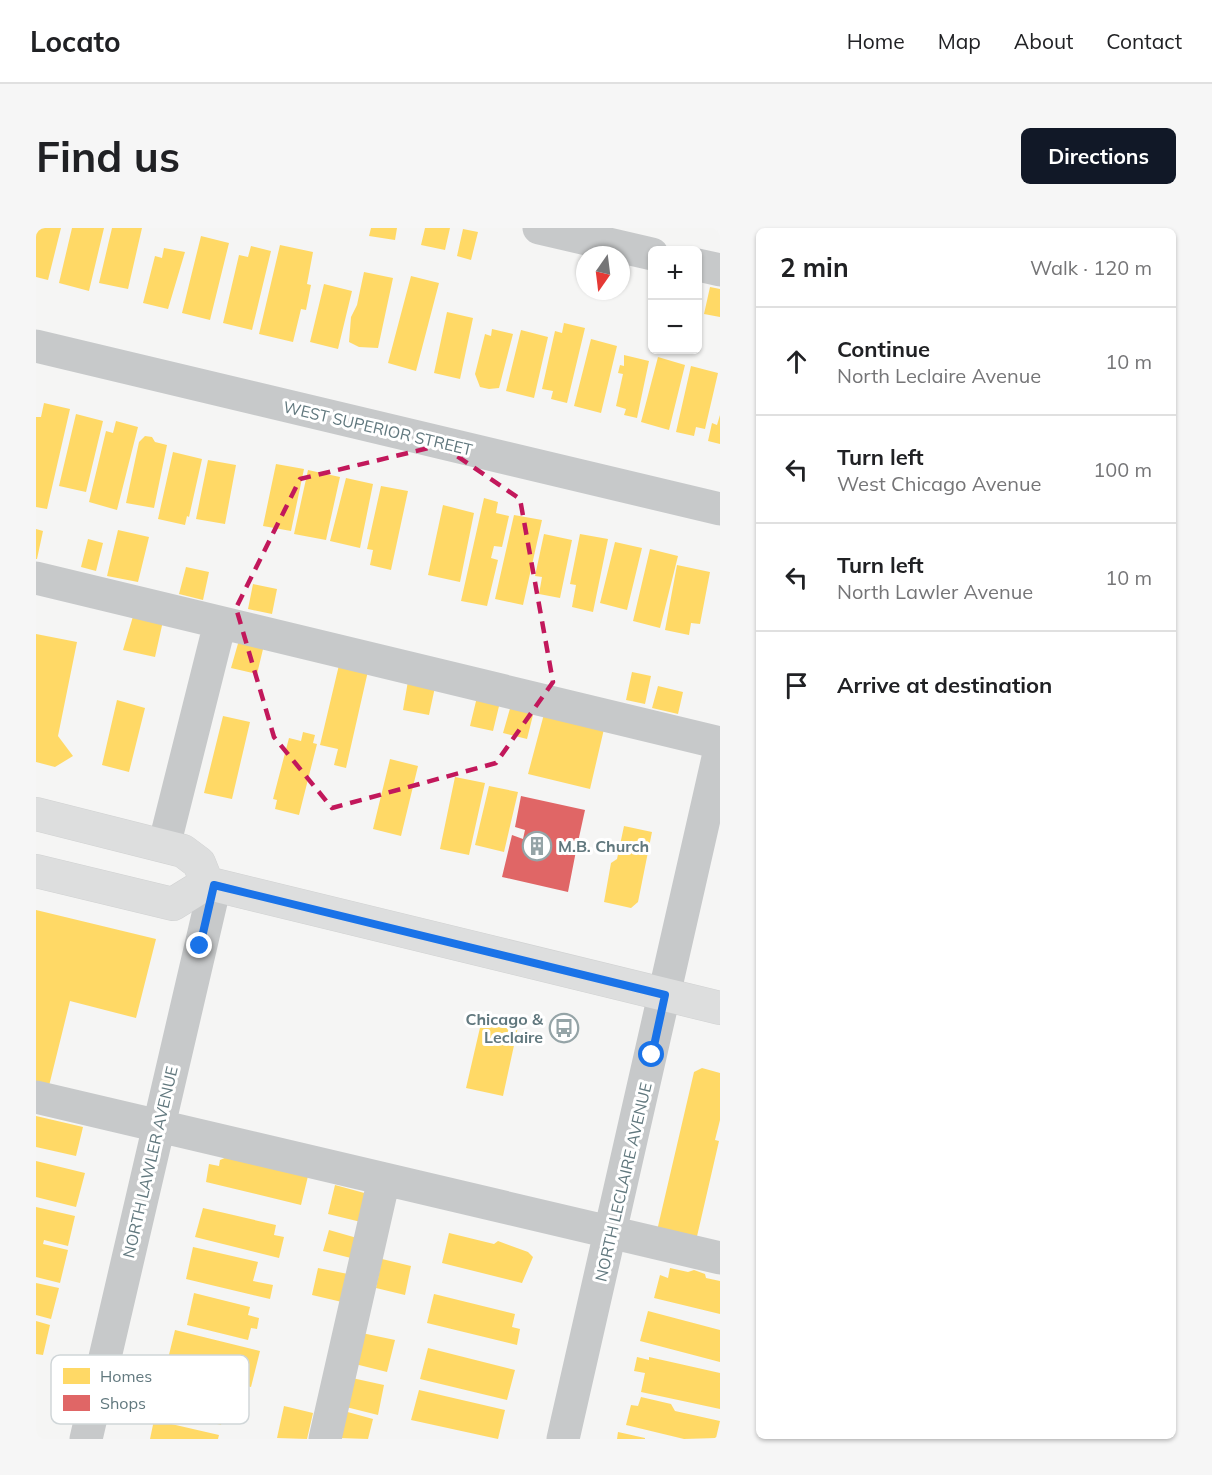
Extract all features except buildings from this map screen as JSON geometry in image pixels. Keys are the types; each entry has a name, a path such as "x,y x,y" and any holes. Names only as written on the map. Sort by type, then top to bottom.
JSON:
{"main road":[{"path":"36,814 183,851 199,863 211,884"},
{"path":"36,872 173,904 211,884 720,1008"}],"street":[{"path":"539,228 648,253"},
{"path":"702,266 720,270"},
{"name":"WEST SUPERIOR STREET","path":"36,346 720,509"},
{"path":"36,578 720,743"},
{"path":"164,846 220,623"},
{"name":"NORTH LECLAIRE AVENUE","path":"563,1439 720,748"},
{"name":"NORTH LAWLER AVENUE","path":"105,1355 211,884"},
{"path":"36,1097 720,1258"},
{"path":"325,1439 384,1179"},
{"name":"NORTH LAWLER AVENUE","path":"86,1439 89,1424"}],"highlighted area":[{"path":"441,445 520,499 553,682 496,763 332,808 274,737 236,608 300,479"}],"place":[{"name":"M.B. Church","path":"537,846"},
{"name":"Chicago & Leclaire","path":"564,1028"}],"route":[{"path":"200,946 214,885 665,995 652,1055"}]}
